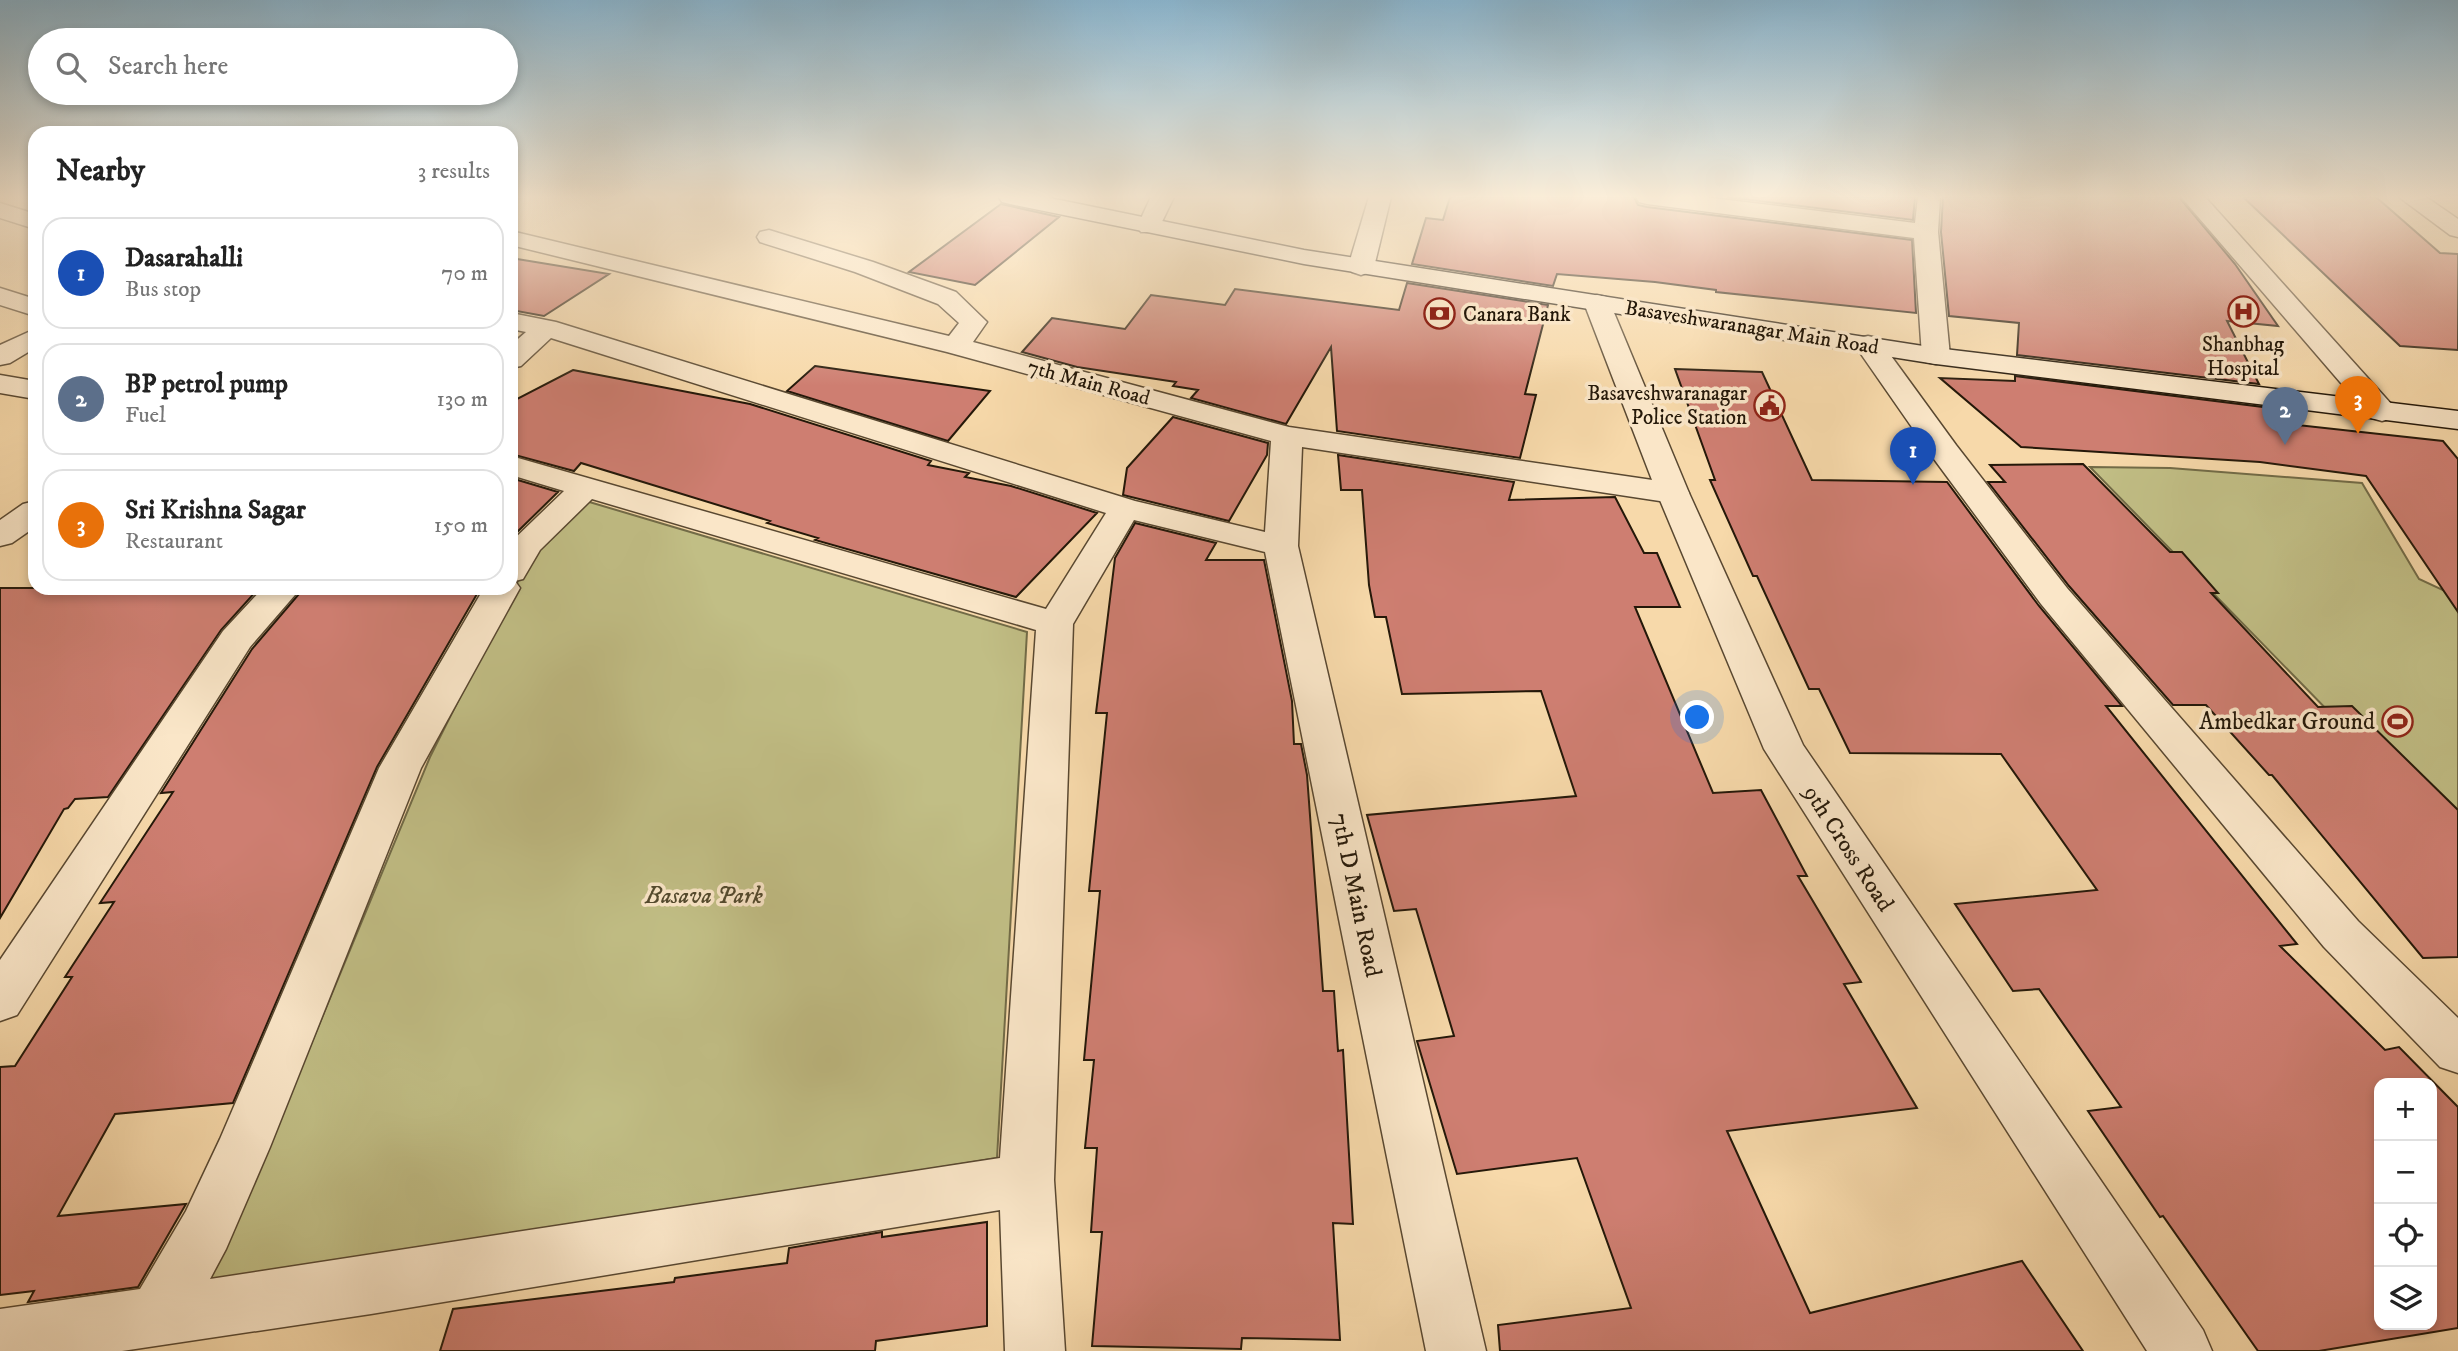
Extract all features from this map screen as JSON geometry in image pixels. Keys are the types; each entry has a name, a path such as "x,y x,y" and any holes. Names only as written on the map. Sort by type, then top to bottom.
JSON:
{"street":[{"name":"7th Main Road","path":"602,260 956,346 1287,436 1673,493"},
{"path":"842,260 947,298 974,323 956,346"},
{"name":"Basaveshwaranagar Main Road","path":"1324,260 1936,356 2458,420"},
{"path":"1361,267 1363,260"},
{"path":"1928,260 1936,356"},
{"path":"2248,260 2382,412"},
{"path":"0,296 28,306"},
{"name":"9th Cross Road","path":"1597,303 1673,493 1784,749 2182,1351"},
{"path":"518,322 546,328 1125,508 1280,546"},
{"path":"518,353 546,328"},
{"path":"0,357 28,341"},
{"path":"1868,344 1945,452 2054,596 2341,934 2458,1051"},
{"path":"0,384 28,389"},
{"name":"7th D Main Road","path":"1287,436 1280,546 1456,1351"},
{"path":"518,467 1055,624"},
{"path":"518,559 526,545 587,486"},
{"path":"1035,1351 1026,1180 1055,624 1125,508"},
{"path":"0,536 28,516"},
{"path":"0,1000 236,639 277,595"},
{"path":"157,1316 206,1230 238,1159 400,768 498,595"},
{"path":"0,1339 371,1285 1026,1180"}],"green space":[{"name":"Ambedkar Ground","path":"2090,467 2170,468 2362,483 2419,579 2458,597 2458,844"},
{"name":"Basava Park","path":"586,501 1027,632 997,1158 204,1287 236,1225 430,757 511,595 518,595 518,581 536,545"}],"building":[{"path":"518,260 609,274 544,316 518,311"},
{"path":"925,260 1006,260 975,285 909,272"},
{"path":"1413,260 1913,260 1916,313 1716,292 1655,282 1557,274 1553,286 1412,264"},
{"path":"1944,260 2232,260 2278,326 2227,321 2259,384 2017,355 2019,323 1949,316"},
{"path":"2309,260 2458,260 2458,350 2400,346"},
{"path":"1407,283 1548,305 1525,394 1536,395 1520,458 1337,431 1331,347 1286,424 1191,398 1198,390 1173,386 1176,382 1077,367 1022,352 1052,318 1125,329 1151,295 1225,305 1235,289 1399,310"},
{"path":"815,366 990,391 948,441 787,391"},
{"path":"1675,369 1762,372 1812,480 1947,482 2039,606 2122,706 2106,706 2297,944 2280,946 2385,1050 2399,1047 2429,1078 2374,1078 2374,1330 2437,1330 2437,1086 2458,1107 2458,1328 2319,1351 2258,1351 2163,1216 2160,1217 2088,1111 2121,1107 2039,989 2013,991 1955,904 2097,890 2001,754 1850,753 1819,689 1809,689 1757,576 1753,576 1710,480 1715,480"},
{"path":"573,370 750,404 931,461 928,465 969,473 965,477 1011,486 1097,513 1016,597 815,540 818,538 767,523 770,521 581,463 574,471 518,456 518,398"},
{"path":"2015,376 2271,408 2279,423 2443,441 2458,459 2458,612 2366,476 2260,462 2021,447 1940,378 2015,381"},
{"path":"1173,417 1268,443 1267,455 1229,521 1123,495 1127,468"},
{"path":"1338,455 1514,482 1509,500 1615,497 1644,553 1657,553 1680,607 1635,607 1713,793 1761,790 1807,876 1798,876 1861,982 1844,984 1917,1108 1727,1131 1810,1313 2022,1261 2083,1351 1500,1351 1498,1325 1631,1308 1577,1158 1457,1174 1417,1041 1454,1036 1416,909 1394,911 1367,815 1576,796 1541,691 1402,694 1386,617 1375,617 1369,585 1362,490 1341,490"},
{"path":"2083,464 2170,552 2182,552 2218,593 2211,593 2318,707 2352,706 2458,810 2458,957 2423,958 2272,775 2269,775 2206,705 2173,705 2069,586 1988,482 2005,482 1990,465"},
{"path":"518,480 558,492 518,531"},
{"path":"1135,523 1216,543 1206,560 1264,560 1292,701 1294,744 1301,744 1307,775 1323,991 1334,991 1338,1051 1343,1050 1353,1224 1333,1223 1340,1340 1242,1338 1241,1349 1092,1346 1102,1232 1091,1232 1097,1148 1085,1148 1094,1060 1084,1060 1100,891 1089,891 1107,713 1096,713 1115,558"},
{"path":"0,588 28,588 28,595 253,595 221,630 108,797 75,799 64,809 0,918"},
{"path":"298,595 476,595 377,767 233,1103 115,1114 58,1216 186,1204 138,1287 28,1302 34,1291 0,1295 0,1067 15,1066 72,977 65,977 114,902 100,903 173,792 161,793 252,649"},
{"path":"987,1222 987,1326 876,1341 875,1351 440,1351 453,1309 674,1282 675,1278 787,1263 789,1248 882,1232 882,1237"}],"place":[{"name":"Shanbhag Hospital","path":"2243,312"},
{"name":"Canara Bank","path":"1440,314"},
{"name":"Basaveshwaranagar Police Station","path":"1770,405"},
{"name":"Sri Krishna Sagar","path":"2358,434"},
{"name":"BP petrol pump","path":"2285,445"},
{"name":"Dasarahalli","path":"1913,485"},
{"name":"Ambedkar Ground","path":"2398,721"}]}
